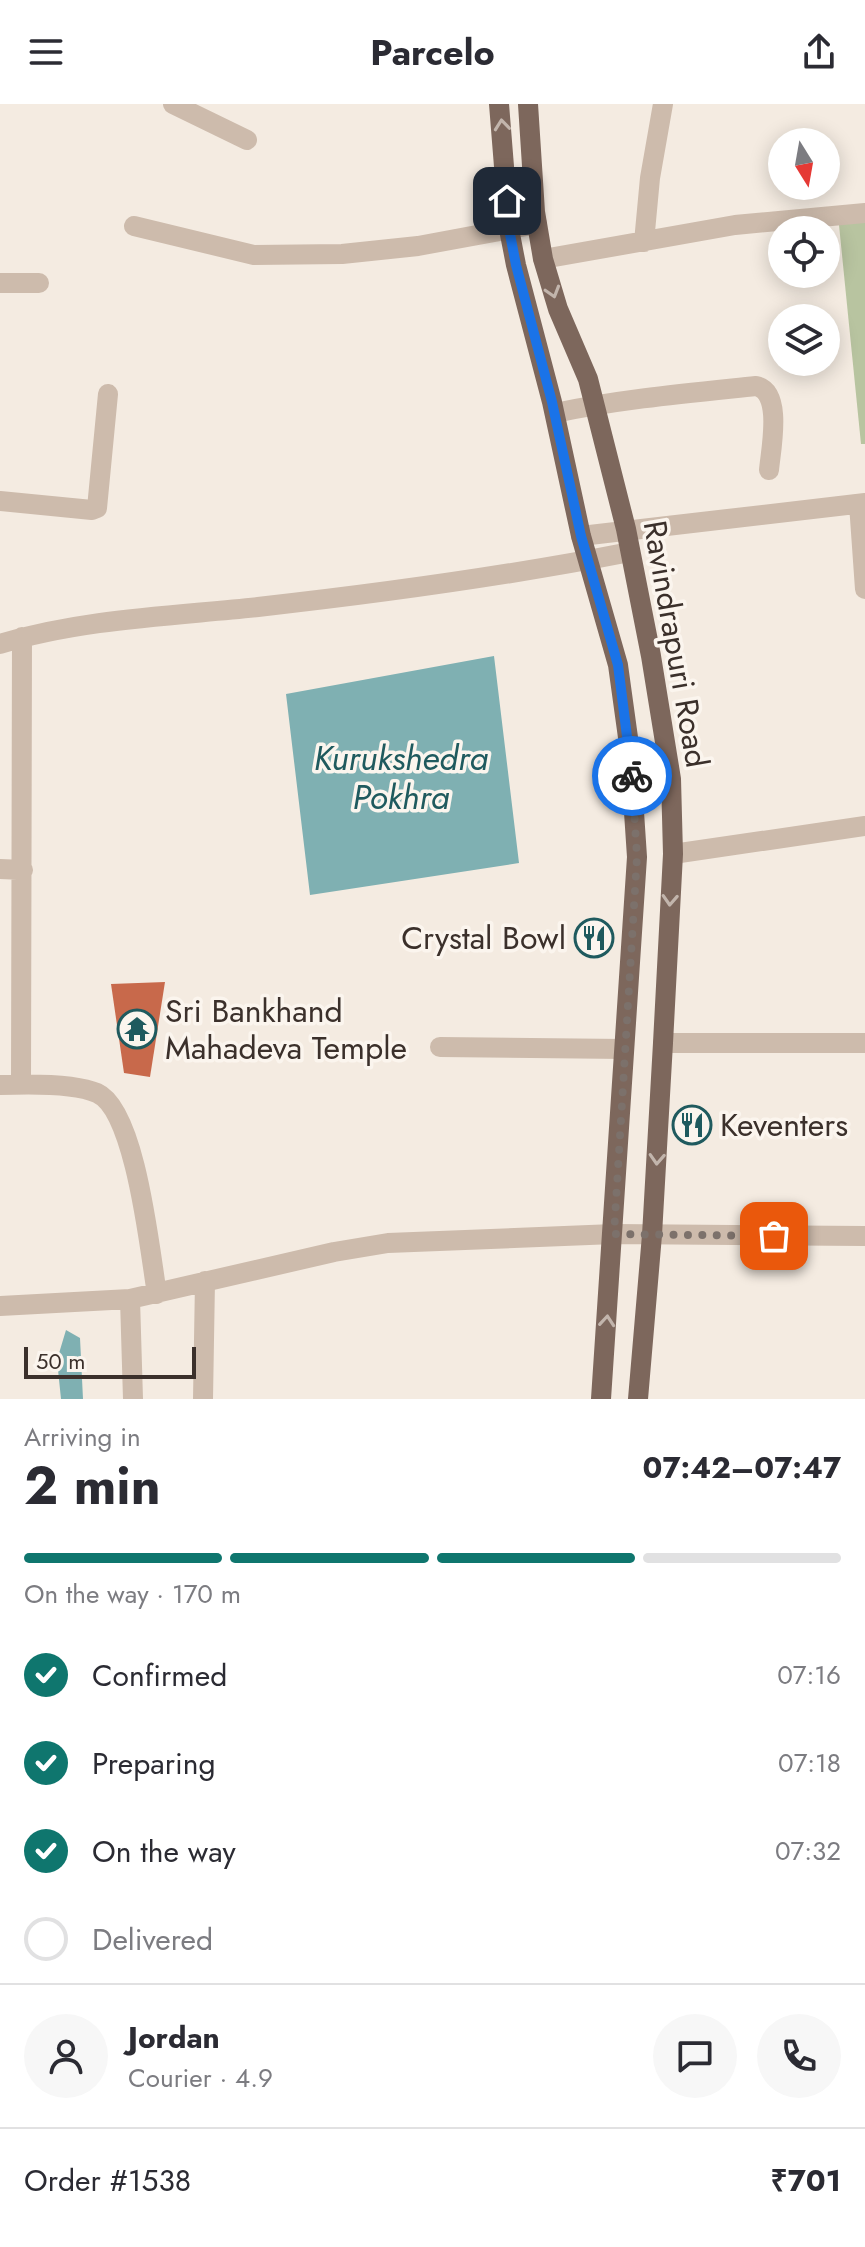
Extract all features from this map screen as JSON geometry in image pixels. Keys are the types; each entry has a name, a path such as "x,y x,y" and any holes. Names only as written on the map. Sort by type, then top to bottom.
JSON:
{"main road":[{"name":"Ravindrapuri Road","path":"499,104 509,229 555,413 581,536 618,665 635,810 637,857 601,1399"},
{"name":"Ravindrapuri Road","path":"528,104 537,224 543,259 558,309 588,379 626,529 663,720 671,779 673,854 663,1043 652,1235 638,1399"}],"street":[{"path":"644,242 650,178 663,104"},
{"path":"177,105 247,140"},
{"path":"543,259 735,225 865,213"},
{"path":"134,226 254,255 342,254 418,246 537,224"},
{"path":"0,283 39,283"},
{"path":"555,413 594,405 756,386 764,388 770,394 773,416 769,470"},
{"path":"0,501 97,508 108,394"},
{"path":"581,536 862,503 865,589"},
{"path":"0,644 22,637 105,624 419,589 630,552"},
{"path":"22,637 23,870 10,1085 95,1092 107,1099 124,1131 139,1184 157,1294"},
{"path":"673,854 865,826"},
{"path":"0,869 23,870"},
{"path":"663,1043 865,1043"},
{"path":"440,1047 624,1049"},
{"path":"0,1306 130,1299 334,1252 388,1243 614,1234 865,1236"},
{"path":"203,1399 205,1281"},
{"path":"130,1299 133,1399"}],"green space":[{"path":"865,212 865,444 861,444 838,215"}],"water":[{"name":"Kurukshedra Pokhra","path":"494,656 519,863 310,895 286,694"},
{"path":"66,1330 80,1338 83,1399 61,1399 57,1360"}],"building":[{"name":"Sri Bankhand Mahadeva Temple","path":"165,982 150,1077 124,1073 111,984"}],"way so far":[{"path":"632,776 637,857 614,1234 774,1236"}],"place":[{"name":"Crystal Bowl","path":"594,938"},
{"name":"Sri Bankhand Mahadeva Temple","path":"137,1029"},
{"name":"Keventers","path":"692,1125"}],"route":[{"path":"507,201 516,265 552,402 581,536 618,665 632,776"}]}
